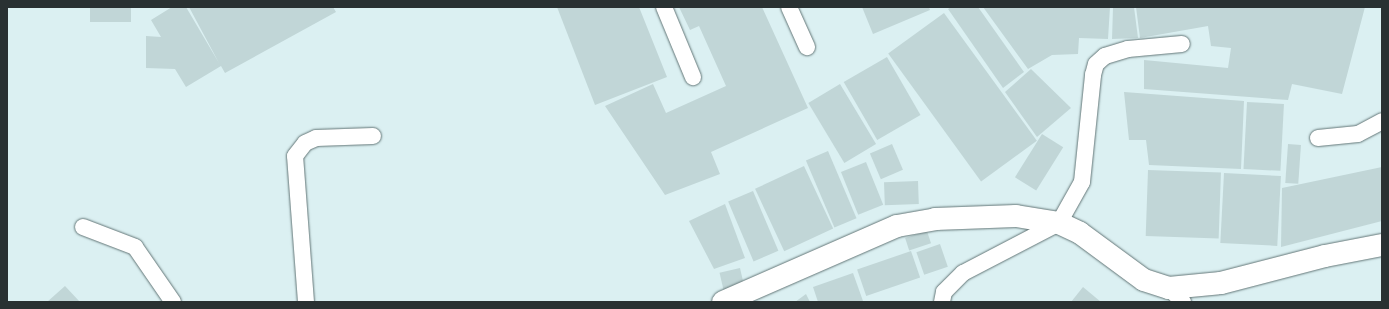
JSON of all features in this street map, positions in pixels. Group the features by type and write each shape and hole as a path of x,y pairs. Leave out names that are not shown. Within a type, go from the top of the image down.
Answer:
{"street":[{"path":"723,302 897,226 935,219 977,215 1016,216 1059,223 1080,233 1144,280 1176,295 1325,256 1382,245"}],"lane":[{"path":"664,7 693,78"},
{"path":"789,7 807,47"},
{"path":"942,302 944,292 963,273 1059,223 1082,182 1093,76 1096,64 1105,56 1128,49 1182,44"},
{"path":"1318,138 1358,134 1382,121"},
{"path":"306,302 295,156 305,143 316,138 373,136"},
{"path":"83,227 135,247 173,302"}],"building":[{"path":"90,7 131,7 131,22 90,22"},
{"path":"172,7 186,7 219,63 189,7 333,7 336,12 225,73 221,66 186,87 175,69 146,68 146,36 161,37 151,20"},
{"path":"557,7 639,7 667,77 595,105"},
{"path":"679,7 762,7 808,108 711,152 720,174 665,195 605,106 653,84 666,113 726,86 699,26 690,30"},
{"path":"862,7 929,7 930,10 873,34"},
{"path":"951,7 978,7 1024,72 1003,88 948,9"},
{"path":"983,7 1110,7 1108,39 1079,38 1078,54 1052,55 1028,69"},
{"path":"1113,7 1134,7 1138,38 1112,39"},
{"path":"1136,7 1365,7 1342,94 1292,84 1288,100 1144,89 1144,60 1228,68 1231,48 1211,46 1208,26 1140,38"},
{"path":"944,13 1037,141 981,181 888,54"},
{"path":"887,57 920,115 877,140 844,82"},
{"path":"1031,69 1071,108 1037,137 1005,92"},
{"path":"840,84 876,144 844,163 808,103"},
{"path":"1124,92 1244,101 1241,169 1149,165 1146,140 1129,140"},
{"path":"1247,102 1284,104 1280,171 1243,169"},
{"path":"1042,134 1063,147 1036,190 1015,177"},
{"path":"892,144 903,170 881,179 870,153"},
{"path":"1288,144 1301,145 1298,184 1285,183"},
{"path":"828,151 857,218 834,228 806,160"},
{"path":"866,162 883,205 858,215 841,172"},
{"path":"804,166 833,229 784,251 755,189"},
{"path":"1382,167 1382,221 1281,247 1282,188"},
{"path":"1148,170 1221,173 1219,239 1146,236"},
{"path":"1224,173 1281,176 1277,246 1220,243"},
{"path":"918,181 919,204 885,205 884,182"},
{"path":"753,191 778,251 754,261 728,202"},
{"path":"725,204 745,258 714,269 689,221"},
{"path":"927,231 931,243 909,250 905,238"},
{"path":"940,244 948,267 924,275 916,252"},
{"path":"911,251 920,277 866,296 857,270"},
{"path":"740,268 744,286 724,290 720,273"},
{"path":"853,273 863,301 818,302 813,287"},
{"path":"65,286 80,302 47,302"},
{"path":"1083,287 1101,302 1071,302"},
{"path":"806,294 810,302 795,302"}]}
